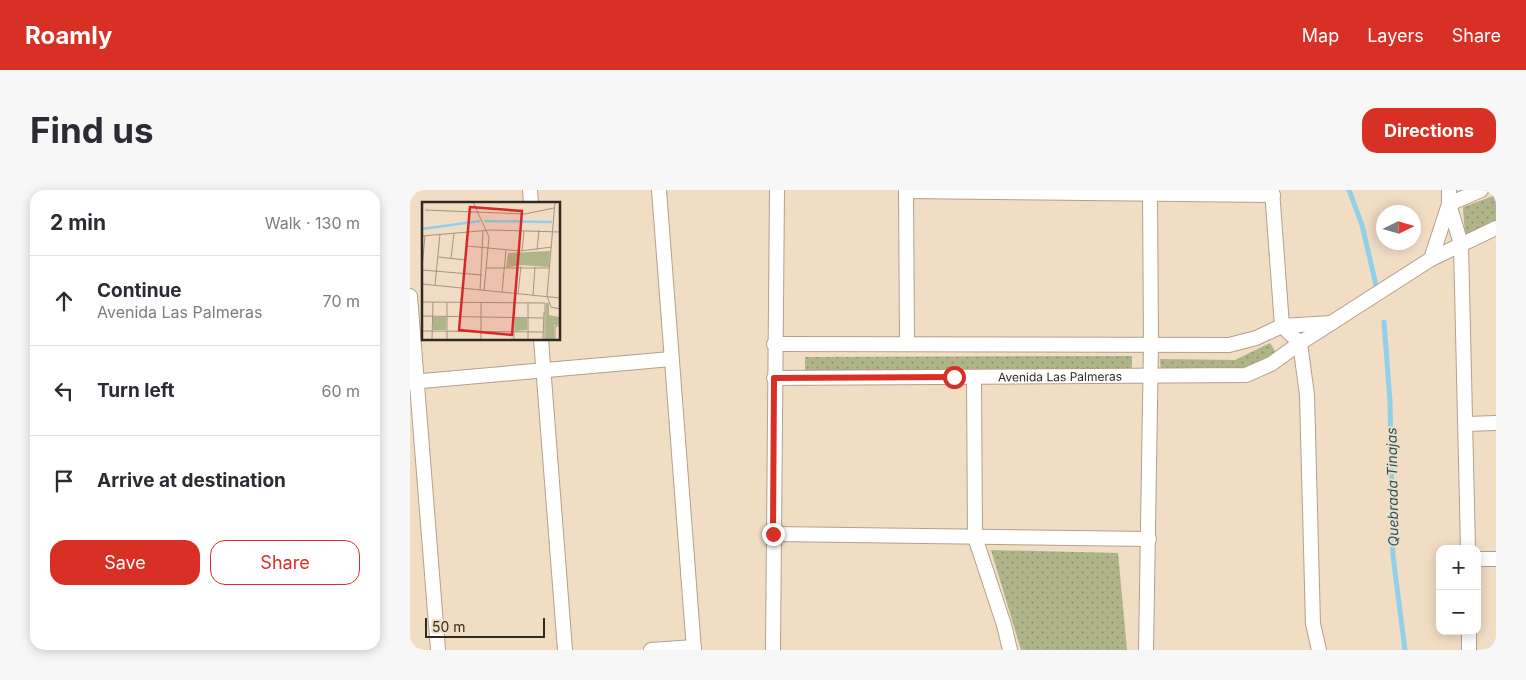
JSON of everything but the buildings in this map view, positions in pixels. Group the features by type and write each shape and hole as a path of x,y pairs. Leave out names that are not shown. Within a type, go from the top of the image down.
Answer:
{"street":[{"path":"651,650 694,648 659,190"},
{"path":"773,650 774,344 777,190"},
{"path":"1449,190 1449,204 1461,244 1468,545"},
{"path":"1431,259 1449,204 1481,190"},
{"path":"907,344 906,191 1030,191 1150,194 1273,192 1282,326 1300,343 1307,395 1313,624 1318,650"},
{"path":"1146,650 1151,344 1150,194"},
{"name":"Avenida Las Palmeras","path":"774,378 1246,375 1271,364 1300,343 1431,259 1496,228"},
{"path":"410,296 413,382 438,650"},
{"name":"Avenida Las Palmeras","path":"774,344 1229,345 1256,338 1282,326 1331,323"},
{"path":"541,340 565,650"},
{"path":"413,382 671,358"},
{"path":"974,377 975,536 1004,625 1010,650"},
{"path":"1466,424 1496,423"},
{"path":"773,534 1149,539"},
{"path":"1481,559 1496,559"},
{"path":"1469,635 1469,650"}],"green space":[{"path":"1496,195 1496,223 1465,235 1463,207"},
{"path":"1270,343 1278,356 1244,371 1161,373 1160,359 1235,360"},
{"path":"1132,356 1132,374 805,375 805,357"},
{"path":"991,550 1118,553 1127,650 1021,650"}],"waterway":[{"name":"Quebrada Tinajas","path":"1349,190 1362,225 1376,285"},
{"name":"Quebrada Tinajas","path":"1384,322 1390,401 1393,556 1405,650"}],"route":[{"path":"773,534 774,378 954,377"}]}
